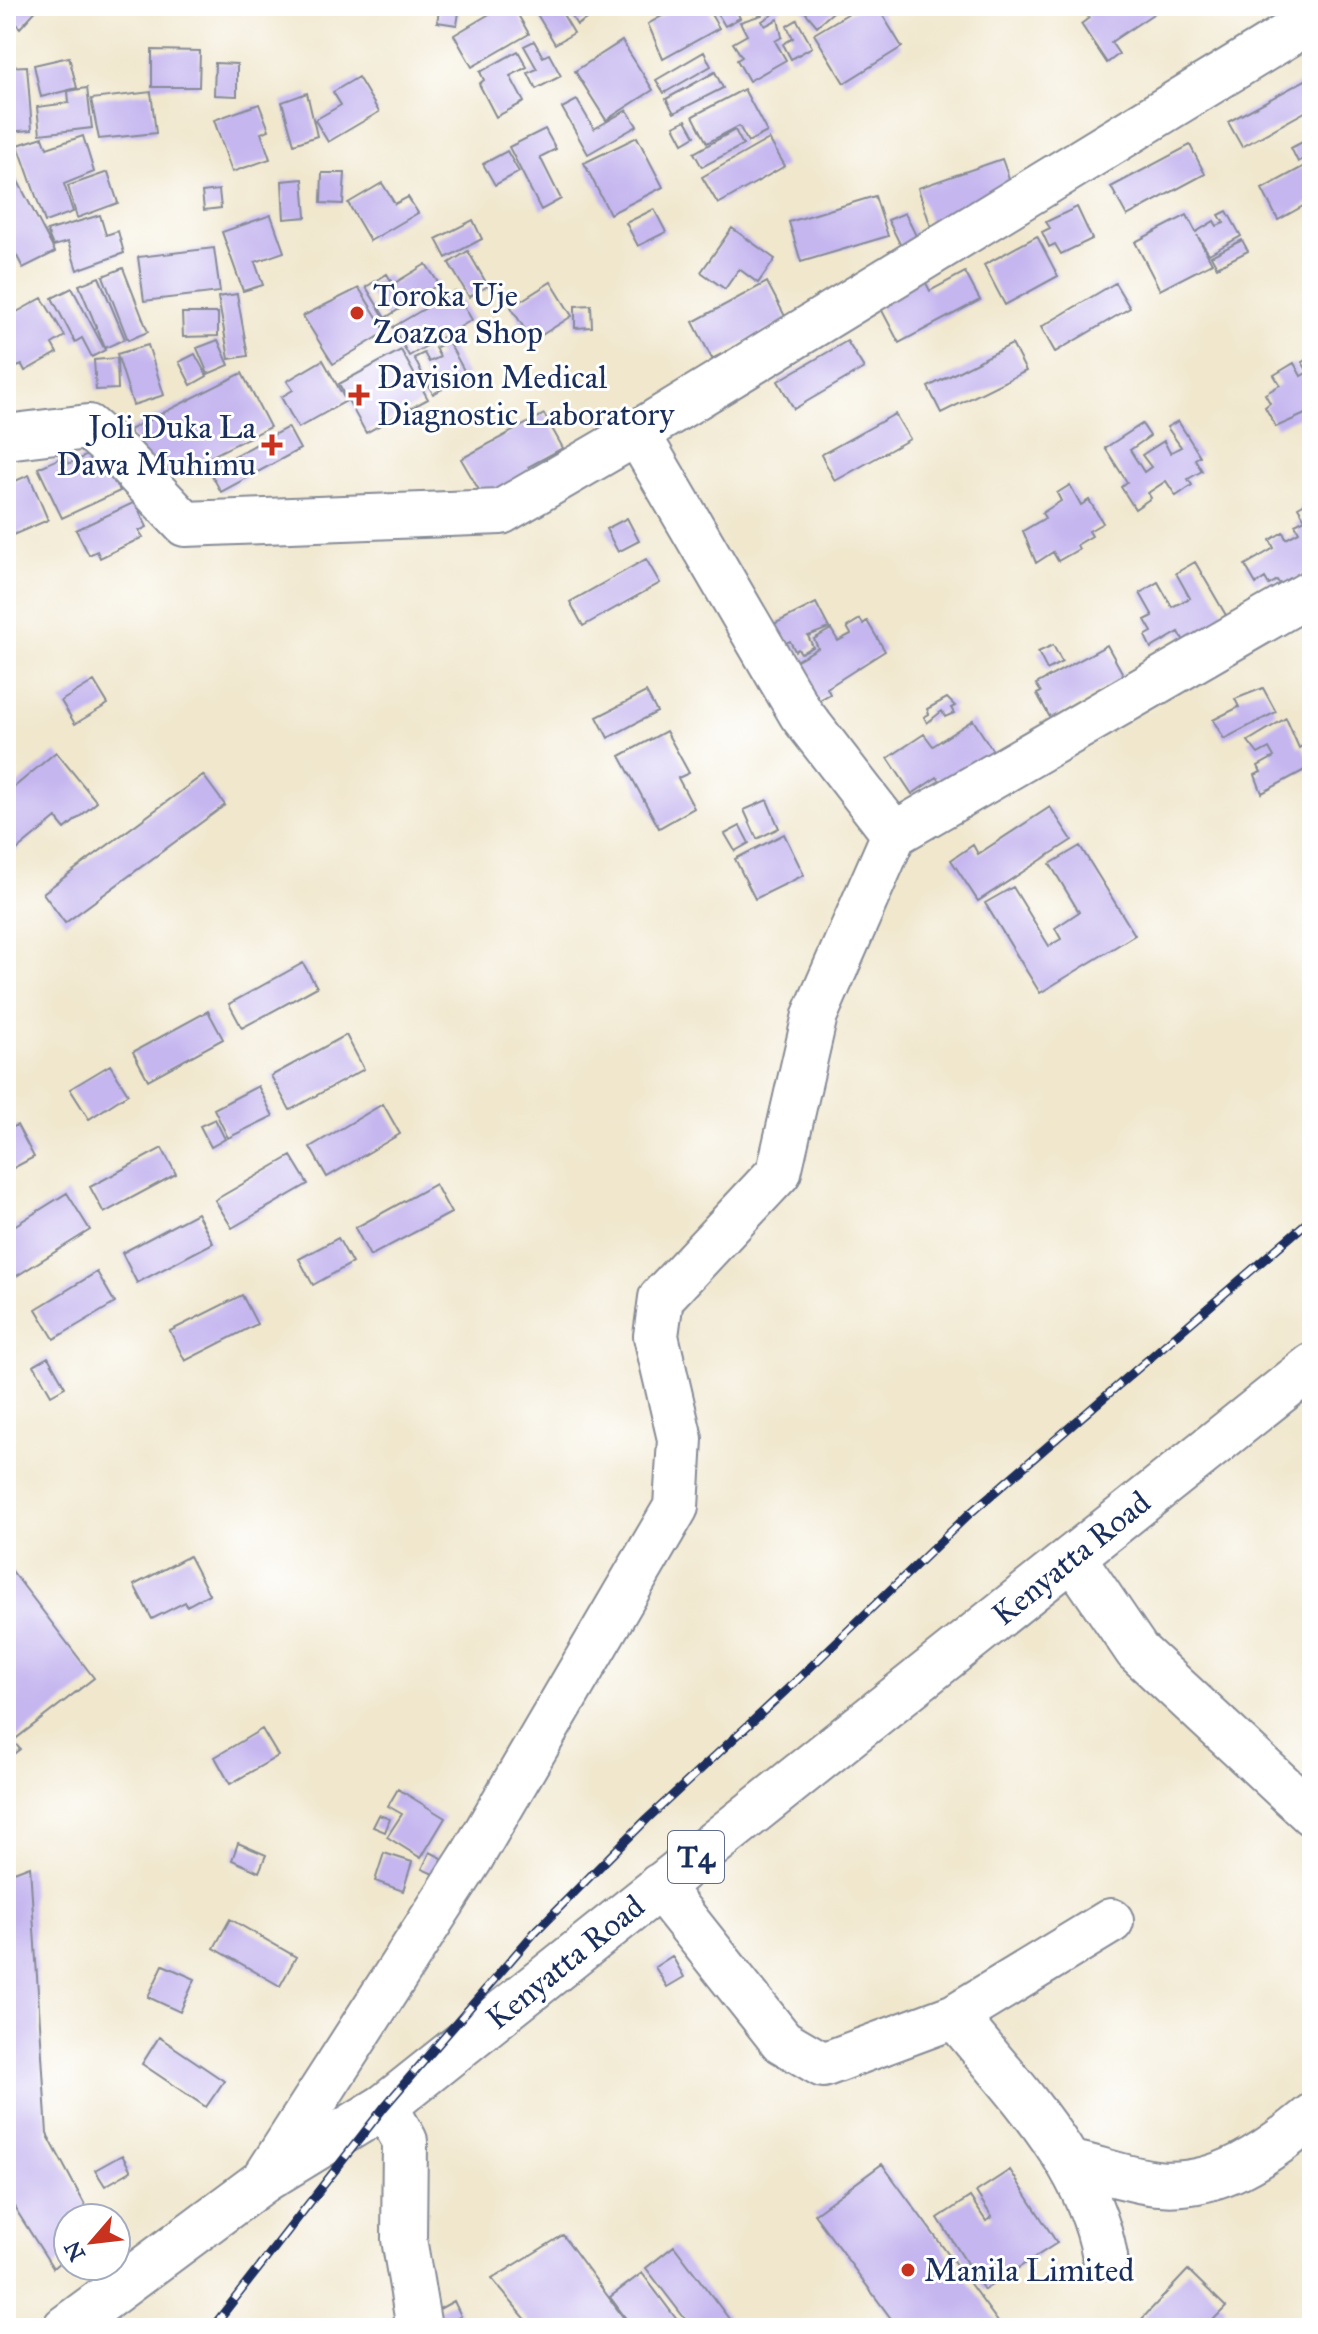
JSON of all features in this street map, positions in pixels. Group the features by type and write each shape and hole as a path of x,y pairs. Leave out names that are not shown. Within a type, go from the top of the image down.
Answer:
{"main road":[{"path":"6,437 88,427 120,455 185,524 501,512 637,433 1312,20"},
{"path":"637,433 801,714 894,834"},
{"path":"264,2180 471,1858 676,1507 680,1439 656,1336 661,1298 779,1172 815,1015 894,834 1312,592"},
{"name":"Kenyatta Road","path":"65,2328 264,2180 385,2106 1312,1366"},
{"path":"1073,1557 1137,1651 1312,1814"},
{"path":"659,1886 782,2041 823,2065 955,2016 1111,1921"},
{"path":"955,2016 1072,2163 1098,2222 1105,2257"},
{"path":"385,2106 405,2141 404,2239 419,2328"},
{"path":"1072,2163 1158,2183 1203,2179 1267,2155 1312,2116"}],"building":[{"path":"6,6 40,6 20,28 6,14"},
{"path":"440,6 460,6 457,25 437,22"},
{"path":"503,6 513,6 529,34 472,67 454,35"},
{"path":"532,6 558,6 574,33 555,44"},
{"path":"565,6 606,6 577,25"},
{"path":"680,6 706,6 719,28 663,59 648,24"},
{"path":"713,6 734,6 740,18 725,26"},
{"path":"769,6 778,6 780,10 762,21 765,26 778,19 782,37 775,41 786,60 749,81 737,60 742,57 733,43 747,35 740,22 762,15 760,11"},
{"path":"800,6 840,6 817,26"},
{"path":"861,6 877,6 902,47 844,83 814,34"},
{"path":"1094,6 1165,6 1111,42 1119,54 1107,63 1081,24 1089,18 1085,12"},
{"path":"797,20 812,47 791,59 783,44 793,38 787,26"},
{"path":"534,41 543,57 549,54 561,76 536,89 528,73 537,69 524,46"},
{"path":"622,41 653,90 606,120 575,71"},
{"path":"152,50 200,51 199,87 152,87"},
{"path":"518,51 527,67 510,76 524,102 496,117 479,84 484,80 480,72"},
{"path":"704,52 711,66 664,93 656,80"},
{"path":"69,57 77,88 41,97 34,65"},
{"path":"215,63 237,64 237,96 214,95"},
{"path":"27,66 32,130 6,132 6,67"},
{"path":"715,72 723,88 674,113 666,99"},
{"path":"358,77 379,112 328,142 315,120 341,105 333,92"},
{"path":"1307,79 1312,88 1312,108 1242,147 1228,122"},
{"path":"87,88 92,128 40,134 37,107 69,103 68,91"},
{"path":"744,89 767,132 748,142 739,126 707,143 693,116"},
{"path":"151,92 156,133 99,139 91,99"},
{"path":"307,93 317,136 294,144 282,102"},
{"path":"577,100 594,129 627,110 637,126 588,154 562,108"},
{"path":"259,104 269,130 261,133 270,159 232,172 214,120"},
{"path":"686,120 695,136 683,143 674,126"},
{"path":"545,129 556,149 540,157 561,199 541,210 509,147"},
{"path":"735,130 743,145 702,167 694,153"},
{"path":"83,136 94,172 64,184 73,212 45,222 18,145 43,137 47,148"},
{"path":"637,137 663,187 610,214 584,163"},
{"path":"1312,137 1312,154 1298,162 1291,148"},
{"path":"769,139 785,166 718,204 702,177"},
{"path":"1190,145 1205,174 1127,216 1111,187"},
{"path":"507,151 519,172 495,185 483,164"},
{"path":"1002,159 1016,198 931,227 918,188"},
{"path":"1312,162 1312,201 1278,220 1262,189"},
{"path":"11,168 55,252 23,268 6,235 6,170"},
{"path":"108,172 118,203 77,218 68,186"},
{"path":"322,173 345,173 343,204 321,203"},
{"path":"303,179 306,217 284,219 282,181"},
{"path":"382,183 395,204 408,197 418,213 370,241 348,203"},
{"path":"219,190 221,208 204,210 202,192"},
{"path":"875,196 888,236 801,262 789,222"},
{"path":"1077,207 1092,239 1061,254 1055,244 1049,247 1042,232 1050,228 1046,222"},
{"path":"654,209 666,232 638,246 626,223"},
{"path":"1227,211 1241,236 1209,254 1197,235 1212,263 1160,290 1135,242 1187,215 1196,232 1214,221 1217,226 1224,223 1219,215"},
{"path":"905,213 918,240 902,248 888,220"},
{"path":"100,215 106,235 118,231 124,253 77,270 68,242 53,246 47,231"},
{"path":"271,215 284,252 255,262 263,285 243,291 222,232"},
{"path":"473,220 482,239 446,258 436,239"},
{"path":"732,228 775,259 758,283 739,269 725,289 701,272"},
{"path":"1037,236 1058,276 1005,305 984,265"},
{"path":"1242,240 1248,251 1217,267 1211,256"},
{"path":"214,248 220,292 144,301 138,257"},
{"path":"468,251 488,286 469,297 449,263"},
{"path":"426,264 439,284 385,318 366,287 387,274 393,284"},
{"path":"123,268 148,332 128,340 103,276"},
{"path":"965,272 980,300 899,343 877,301 923,277 930,291"},
{"path":"99,277 125,339 105,348 79,285"},
{"path":"551,282 572,316 532,341 511,307"},
{"path":"767,282 787,320 712,359 693,322"},
{"path":"1115,283 1130,308 1055,352 1041,327"},
{"path":"72,288 105,350 92,357 82,338 75,342 52,298"},
{"path":"359,288 386,332 333,364 303,316"},
{"path":"455,291 472,320 409,356 393,327"},
{"path":"237,294 248,356 229,359 218,297"},
{"path":"42,298 65,336 52,344 57,353 25,371 22,365 17,367 6,348 6,318"},
{"path":"591,305 592,327 575,328 575,306"},
{"path":"182,313 218,313 218,336 183,337"},
{"path":"218,340 229,365 208,374 197,348"},
{"path":"448,341 467,376 433,394 414,358 424,353 429,362 440,357 435,348"},
{"path":"847,341 864,368 794,409 778,381"},
{"path":"1012,344 1026,371 941,413 928,387"},
{"path":"148,345 164,395 133,405 117,354"},
{"path":"401,350 428,399 366,433 339,384"},
{"path":"195,354 207,376 191,385 179,362"},
{"path":"1312,356 1312,411 1276,427 1265,407 1270,403 1265,394 1280,385 1274,375 1294,363 1301,376 1308,372 1302,362"},
{"path":"117,358 118,389 96,390 94,360"},
{"path":"323,360 346,401 298,428 281,397 293,390 287,381"},
{"path":"242,373 270,427 156,484 129,430"},
{"path":"544,414 563,448 528,467 534,478 487,504 461,459"},
{"path":"895,414 910,439 835,481 821,455"},
{"path":"1178,421 1200,456 1195,459 1202,471 1188,479 1192,485 1176,496 1166,481 1148,493 1151,498 1135,509 1121,487 1127,482 1105,448 1142,424 1150,436 1130,450 1144,472 1151,467 1142,455 1164,441 1170,453 1181,447 1167,427"},
{"path":"288,427 300,449 221,492 209,470"},
{"path":"101,449 120,491 62,518 38,468 65,456 68,464"},
{"path":"29,475 48,520 6,538 6,485"},
{"path":"1070,485 1081,505 1089,500 1103,523 1089,531 1092,536 1077,545 1079,549 1058,561 1053,552 1036,563 1023,531 1045,518 1042,513 1061,501 1057,493"},
{"path":"1312,499 1312,569 1282,587 1277,580 1269,585 1265,578 1256,584 1245,565 1274,548 1270,540 1283,532 1286,539 1299,532 1295,524 1305,519 1298,507"},
{"path":"135,502 147,527 139,531 143,537 100,558 97,551 89,555 76,530"},
{"path":"627,518 639,541 618,552 606,529"},
{"path":"646,559 660,583 583,626 570,602"},
{"path":"1195,562 1227,617 1186,645 1179,632 1151,648 1145,636 1152,632 1145,620 1153,616 1140,593 1158,582 1172,607 1190,598 1176,573"},
{"path":"816,603 829,628 808,636 813,647 801,653 798,649 795,651 790,641 784,644 774,624"},
{"path":"860,619 863,624 867,621 885,651 827,688 830,694 814,703 790,664 818,648 814,639 831,629 838,641 851,634 847,627"},
{"path":"1053,645 1062,662 1047,670 1038,652"},
{"path":"1107,645 1124,676 1051,719 1037,694 1041,692 1036,684"},
{"path":"94,681 108,704 75,724 61,701"},
{"path":"1263,688 1276,712 1224,739 1213,720 1239,707 1235,699"},
{"path":"646,692 657,712 608,738 597,717"},
{"path":"947,698 955,706 951,708 954,713 945,717 942,711 927,723 924,717 929,714 927,709"},
{"path":"1286,718 1299,748 1302,746 1312,766 1262,793 1255,775 1261,772 1258,766 1274,757 1269,748 1258,754 1248,741"},
{"path":"973,720 995,754 945,788 937,777 912,794 888,758 924,734 933,746"},
{"path":"666,731 689,773 678,778 694,808 659,828 620,756"},
{"path":"56,752 97,802 65,829 56,818 6,859 6,794"},
{"path":"203,775 225,805 65,923 43,893"},
{"path":"767,800 779,828 757,839 744,810"},
{"path":"1050,807 1072,840 978,901 951,860 973,845 978,854"},
{"path":"740,826 749,843 735,851 725,834"},
{"path":"784,834 804,875 755,899 735,859"},
{"path":"1080,846 1135,935 1040,993 985,903 1013,887 1049,946 1061,939 1055,928 1079,912 1050,864"},
{"path":"303,963 317,987 242,1028 229,1004"},
{"path":"208,1011 223,1039 148,1080 133,1052"},
{"path":"346,1035 364,1069 290,1110 271,1076"},
{"path":"110,1065 128,1094 89,1119 70,1089"},
{"path":"258,1086 273,1116 228,1138 214,1109"},
{"path":"383,1104 400,1134 327,1177 310,1147"},
{"path":"215,1119 225,1139 211,1147 200,1126"},
{"path":"17,1125 34,1157 6,1172 6,1131"},
{"path":"162,1148 176,1174 104,1213 90,1187"},
{"path":"291,1156 308,1184 232,1228 215,1200"},
{"path":"435,1184 451,1213 370,1256 355,1228"},
{"path":"67,1193 90,1230 7,1282 6,1231"},
{"path":"197,1213 213,1243 137,1283 122,1253"},
{"path":"338,1238 352,1263 313,1285 299,1259"},
{"path":"97,1272 115,1303 54,1339 36,1309"},
{"path":"242,1295 257,1324 185,1361 170,1331"},
{"path":"48,1357 65,1387 51,1395 34,1365"},
{"path":"189,1556 209,1594 152,1619 134,1585"},
{"path":"6,1563 94,1678 13,1741 20,1749 6,1760"},
{"path":"262,1729 278,1756 230,1784 215,1757"},
{"path":"398,1789 445,1818 421,1858 387,1837 402,1814 388,1806"},
{"path":"379,1815 390,1819 385,1832 373,1827"},
{"path":"238,1843 266,1855 259,1872 232,1860"},
{"path":"430,1852 448,1861 440,1877 422,1869"},
{"path":"384,1853 412,1862 403,1891 375,1881"},
{"path":"30,1866 47,2134 83,2202 52,2202 52,2266 6,2194 6,1875"},
{"path":"230,1919 296,1957 280,1986 214,1948"},
{"path":"672,1956 684,1977 667,1987 655,1967"},
{"path":"163,1965 195,1979 180,2012 148,1997"},
{"path":"159,2037 224,2081 206,2107 142,2064"},
{"path":"122,2155 131,2171 105,2186 95,2170"},
{"name":"Manila Limited","path":"882,2164 1001,2326 898,2328 814,2214"},
{"path":"1010,2170 1057,2243 984,2290 938,2218 970,2197 986,2221 992,2217 976,2192"},
{"path":"563,2235 631,2328 533,2328 492,2279"},
{"path":"674,2246 736,2328 692,2328 646,2268"},
{"path":"1188,2270 1226,2307 1205,2328 1145,2328 1139,2322"},
{"path":"642,2273 683,2328 633,2328 610,2297"},
{"path":"454,2301 461,2316 454,2320 459,2328 429,2328 423,2318"}],"railway":[{"path":"212,2328 385,2106 535,1932 647,1819 968,1515 1312,1218"}],"place":[{"name":"Toroka Uje Zoazoa Shop","path":"357,313"},
{"name":"Davision Medical Diagnostic Laboratory","path":"359,395"},
{"name":"Joli Duka La Dawa Muhimu","path":"272,445"},
{"name":"Manila Limited","path":"908,2270"}]}
